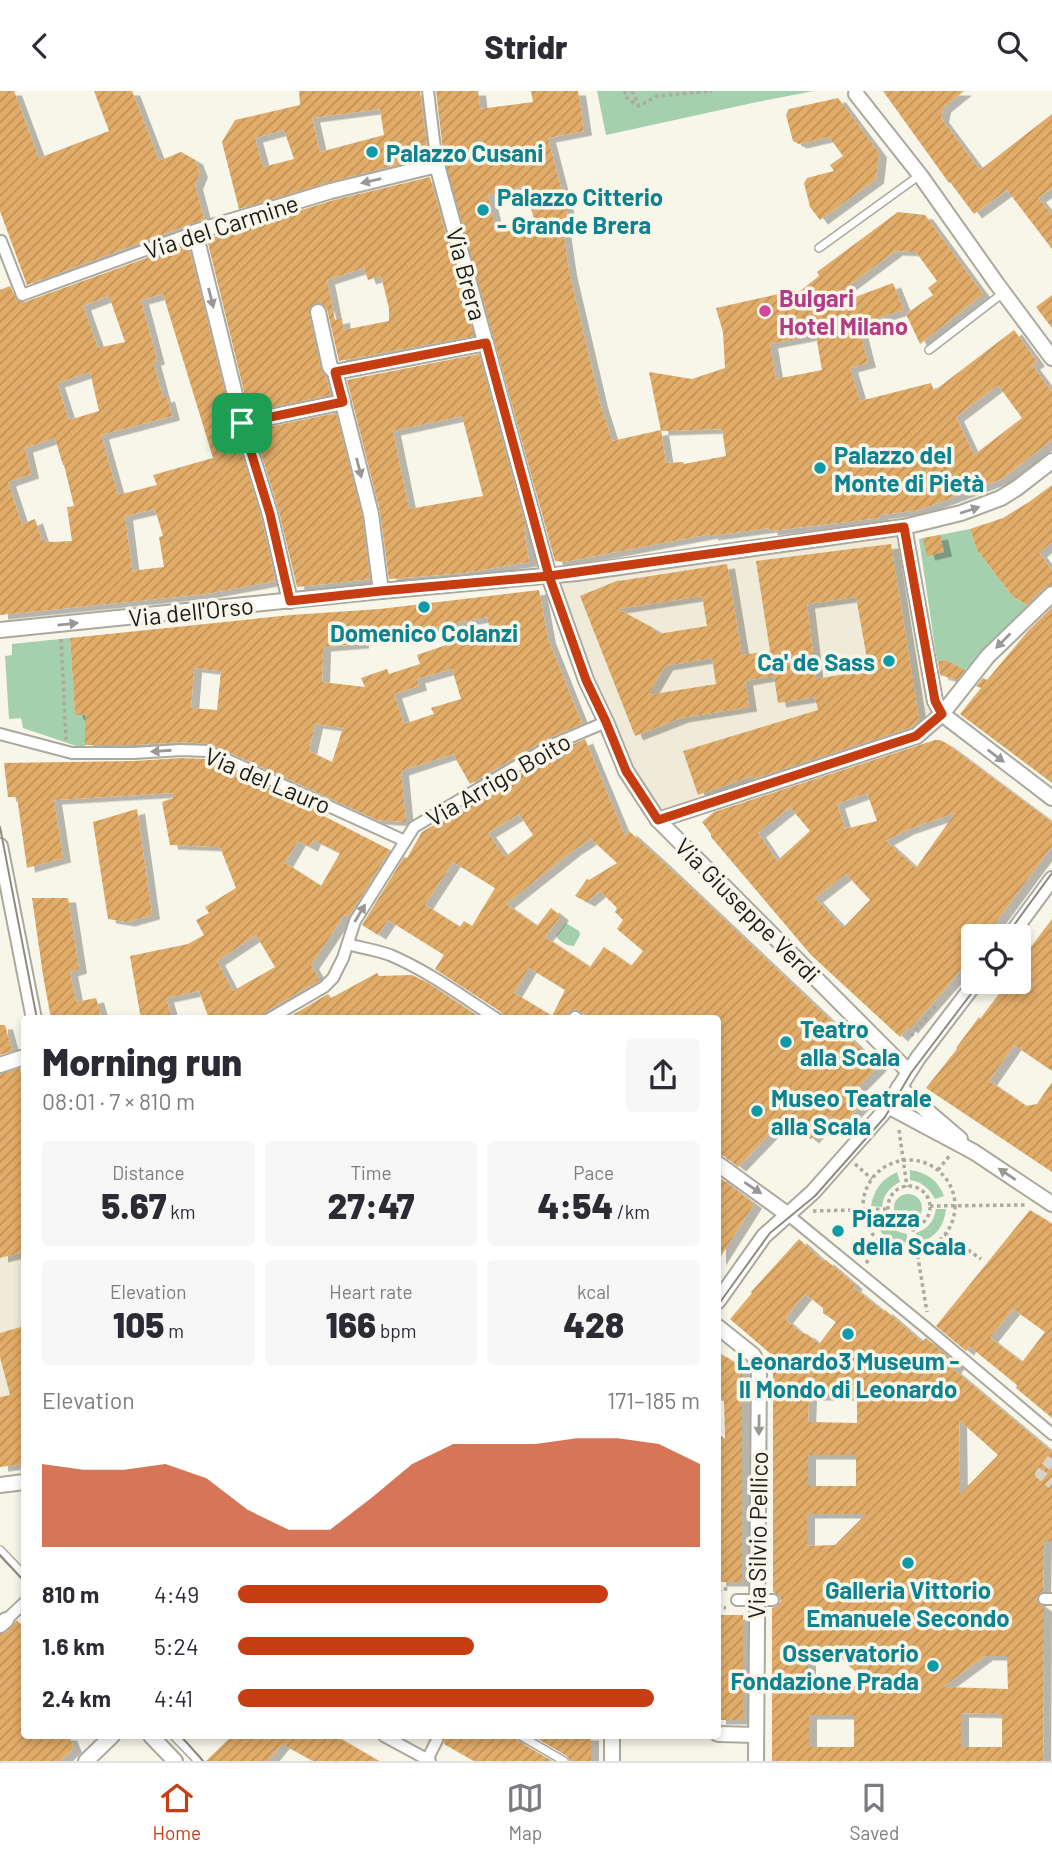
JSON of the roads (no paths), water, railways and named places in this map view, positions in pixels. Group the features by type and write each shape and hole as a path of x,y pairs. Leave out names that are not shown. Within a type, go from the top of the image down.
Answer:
{"street":[{"name":"Via Brera","path":"428,91 438,165 549,576"},
{"path":"856,94 920,175 1052,358"},
{"name":"Via del Carmine","path":"0,241 22,295 195,232 331,191 438,165"},
{"path":"195,232 242,423 270,514 290,601"},
{"path":"318,312 330,367 335,372 371,515 381,591"},
{"path":"335,372 486,343"},
{"path":"242,423 343,402"},
{"name":"Via dell'Orso","path":"0,630 549,576 904,527 961,513 1001,498 1052,461"},
{"path":"904,527 935,701 942,714 1052,799"},
{"name":"Via Giuseppe Verdi","path":"549,576 586,680 626,771 658,820 908,1072"},
{"path":"658,820 916,736 942,714 988,656 1052,594"},
{"name":"Via Arrigo Boito","path":"276,1015 324,987 339,969 355,921 414,827 552,745 606,722"},
{"name":"Via del Lauro","path":"0,734 72,753 208,751 405,841"},
{"path":"0,846 33,1015"},
{"path":"1019,924 1052,879"},
{"path":"348,944 391,956 428,975 491,1015"},
{"path":"721,1297 764,1237 828,1176 875,1123 908,1072 967,994"},
{"path":"0,1065 21,1058"},
{"path":"899,1087 974,1152"},
{"path":"888,1106 974,1152 1046,1200"},
{"path":"721,1166 787,1214 926,1325 1052,1434"},
{"path":"911,1332 926,1325"},
{"name":"Via Silvio Pellico","path":"721,1329 753,1355 759,1367 756,1761"},
{"path":"0,1485 21,1482"},
{"path":"3,1623 21,1606"},
{"path":"721,1734 756,1734"},
{"path":"86,1761 109,1739"},
{"path":"154,1739 175,1761"},
{"path":"388,1739 412,1757 429,1760 437,1740"},
{"path":"612,1739 612,1761"}],"lane":[{"path":"819,248 920,175"},
{"path":"929,350 1003,293"},
{"path":"0,1550 21,1571"},
{"path":"177,1739 198,1761"},
{"path":"526,1739 564,1761"}],"tunnel":[{"path":"1052,1459 1040,1474 1052,1484"}],"tram line":[{"path":"0,827 36,1015"},
{"path":"1015,924 1052,873"},
{"path":"721,1301 770,1233 815,1196 885,1117 911,1073 971,994"},
{"path":"0,1555 21,1578"},
{"path":"184,1739 203,1761"}],"place":[{"name":"Palazzo Cusani","path":"372,152"},
{"name":"Palazzo Citterio - Grande Brera","path":"483,210"},
{"name":"Bulgari Hotel Milano","path":"765,311"},
{"name":"Palazzo del Monte di Pietà","path":"820,468"},
{"name":"Domenico Colanzi","path":"424,607"},
{"name":"Ca' de Sass","path":"889,661"},
{"name":"Teatro alla Scala","path":"786,1042"},
{"name":"Museo Teatrale alla Scala","path":"757,1111"},
{"name":"Piazza della Scala","path":"838,1231"},
{"name":"Leonardo3 Museum - Il Mondo di Leonardo","path":"848,1334"},
{"name":"Galleria Vittorio Emanuele Secondo","path":"908,1563"},
{"name":"Osservatorio Fondazione Prada","path":"933,1666"}]}
